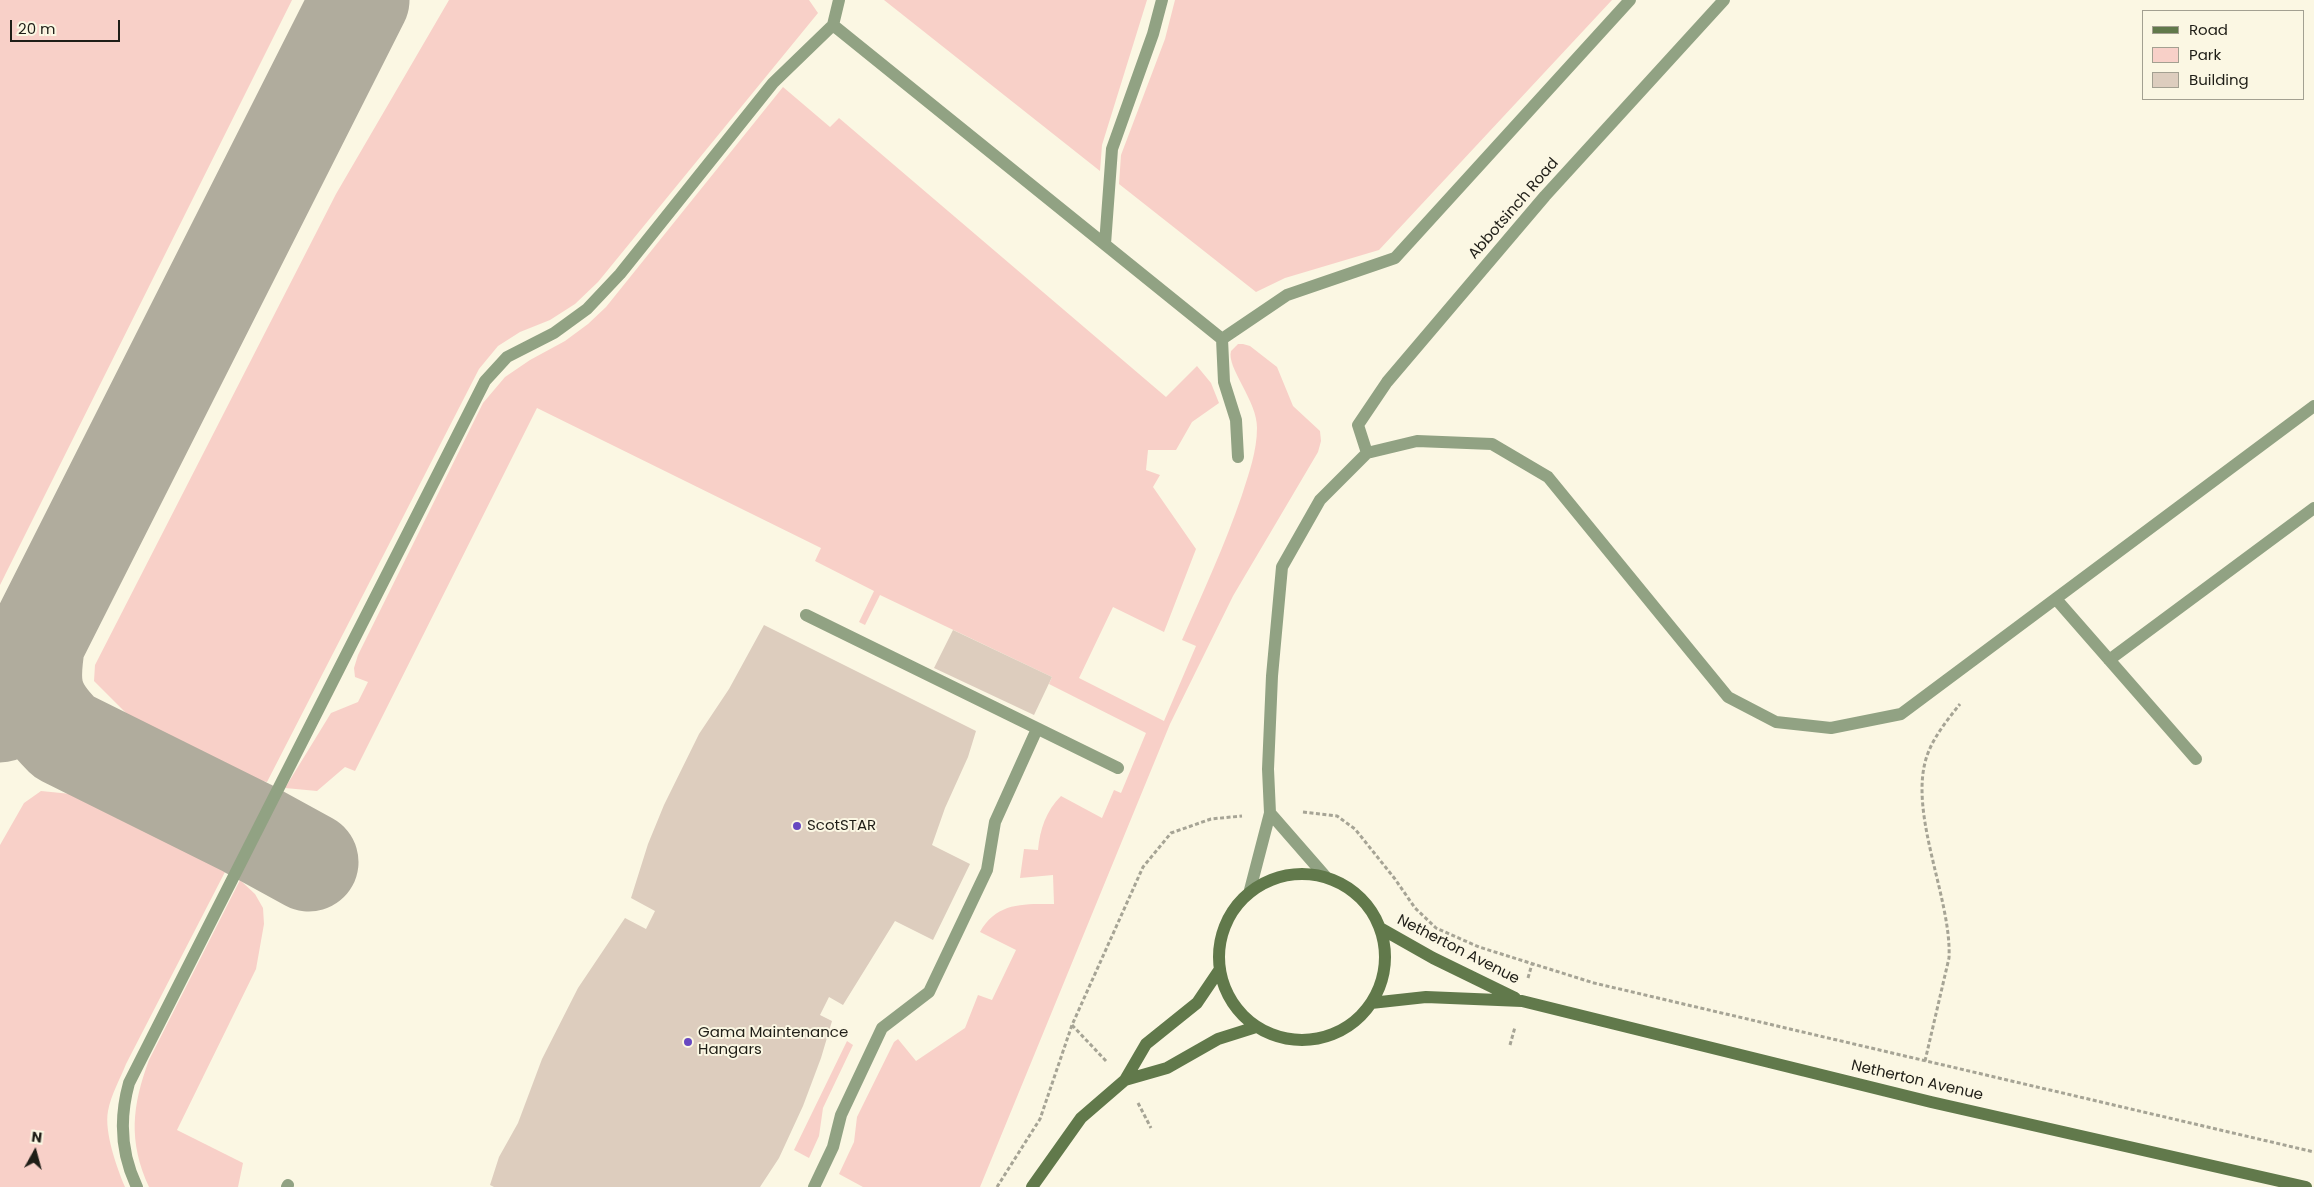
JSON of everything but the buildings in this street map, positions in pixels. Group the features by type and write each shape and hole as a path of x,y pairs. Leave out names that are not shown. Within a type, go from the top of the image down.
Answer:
{"street":[{"path":"1299,873 1325,876 1348,888 1368,905 1380,928 1385,954 1382,979 1371,1003 1353,1023 1330,1035 1305,1040 1279,1037 1256,1027 1236,1008 1227,995 1220,969 1221,934 1232,910 1250,890 1273,878 1299,873"},
{"name":"Netherton Avenue","path":"1380,928 1432,958 1522,1002"},
{"path":"1034,1183 1081,1118 1125,1080 1146,1044 1197,1003 1220,969"},
{"name":"Netherton Avenue","path":"1371,1003 1426,997 1522,1002 1931,1102 2306,1187"},
{"path":"1125,1080 1167,1068 1218,1040 1256,1027"}],"lane":[{"path":"137,1187 126,1156 121,1128 123,1104 129,1083 485,381 508,357 554,333 587,309 620,274 773,83 833,26 839,0"},
{"path":"1105,244 1112,149 1153,34 1162,0"},
{"path":"1222,339 1287,295 1395,258 1630,0"},
{"name":"Abbotsinch Road","path":"1367,453 1358,425 1387,382 1545,196 1724,0"},
{"path":"833,26 1222,339 1224,382 1236,420 1238,457"},
{"path":"1250,890 1270,813 1268,769 1272,676 1282,567 1320,500 1367,453 1417,441 1492,444 1548,477 1728,697 1776,722 1831,728 1901,714 2314,406"},
{"path":"2109,660 2314,508"},
{"path":"2056,599 2196,758"},
{"path":"806,615 1118,768"},
{"path":"814,1187 833,1147 841,1115 882,1028 929,992 987,870 995,822 1037,729"},
{"path":"1270,813 1325,876"}],"path":[{"path":"1925,1061 1950,958 1950,942 1930,850 1924,810 1923,782 1928,753 1946,720 1964,699"},
{"path":"997,1187 1040,1119 1072,1025 1143,867 1171,832 1211,819 1270,813 1312,812 1337,816 1355,829 1371,847 1415,908 1436,928 1479,948 1594,983 2314,1152"}],"green space":[{"path":"0,0 292,0 0,585"},
{"path":"449,0 809,0 818,13 598,282 575,304 550,320 520,332 498,346 479,369 267,782 251,779 151,730 127,714 94,681 95,665 336,194"},
{"path":"884,0 1147,0 1102,145 1100,171"},
{"path":"1175,0 1612,0 1379,250 1285,278 1256,292 1119,184 1121,155 1165,39"},
{"path":"783,87 830,127 839,118 1166,397 1197,366 1211,383 1219,403 1192,422 1176,450 1148,450 1146,470 1160,475 1153,487 1196,549 1164,632 1113,607 1079,678 1164,721 1196,646 1182,640 1214,568 1235,514 1250,470 1256,445 1256,418 1253,407 1233,366 1231,351 1238,344 1250,346 1277,367 1293,406 1320,431 1321,441 1318,452 1233,596 1170,724 980,1187 863,1187 839,1174 854,1142 857,1117 894,1042 898,1039 916,1061 965,1028 978,995 992,1000 1016,950 980,932 987,922 994,915 1012,907 1032,904 1054,904 1053,875 1020,878 1024,849 1038,850 1040,835 1051,808 1061,796 1102,818 1114,790 1121,793 1146,733 1049,684 1052,677 880,595 865,625 859,622 874,591 815,561 821,548 537,408 355,771 345,767 317,791 285,788 331,713 358,702 368,682 355,677 354,668 358,655 483,403 505,377 530,360 565,341 588,324 606,307"},
{"path":"41,791 71,794 202,854 226,870 126,1064 111,1099 107,1120 108,1129 115,1160 125,1187 0,1187 0,845 24,803"},
{"path":"240,880 255,894 263,908 264,924 256,969 177,1130 243,1163 238,1187 149,1187 142,1170 135,1139 136,1108 143,1077 149,1060"},
{"path":"847,1041 853,1045 823,1108 819,1136 809,1158 794,1150"}],"taxiway":[{"path":"0,713 360,0"},
{"path":"36,640 33,670 35,693 44,714 64,737 247,828 309,862"}],"place":[{"name":"ScotSTAR","path":"797,826"},
{"name":"Gama Maintenance Hangars","path":"688,1042"}]}
